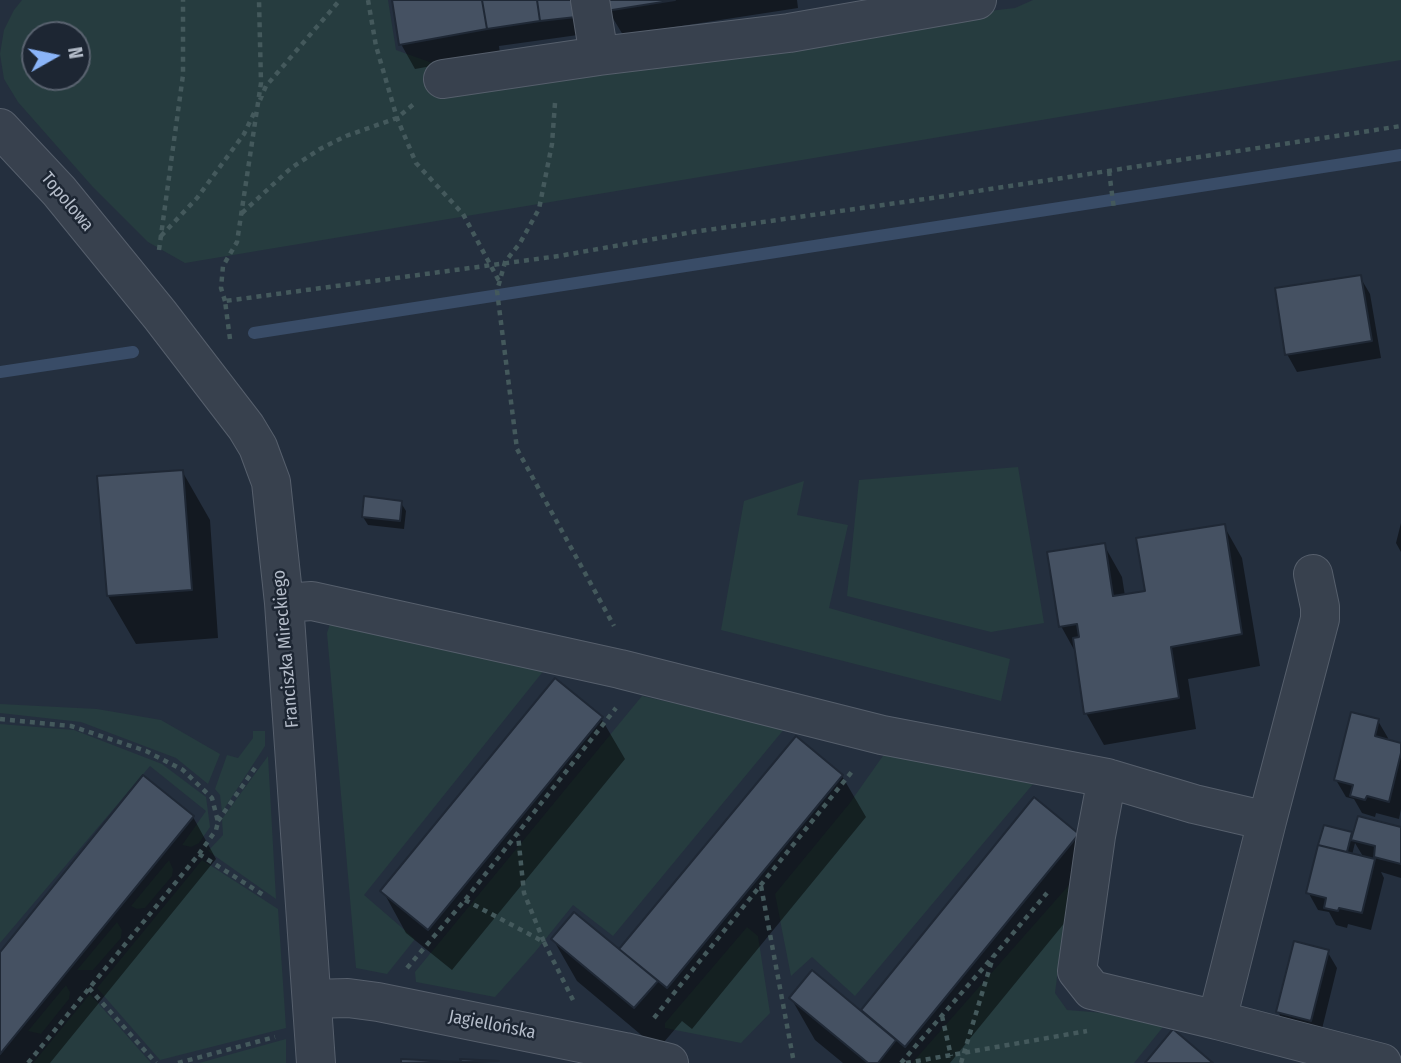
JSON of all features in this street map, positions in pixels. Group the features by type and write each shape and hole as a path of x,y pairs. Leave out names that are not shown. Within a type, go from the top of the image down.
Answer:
{"street":[{"path":"590,0 599,56"},
{"path":"443,79 599,56 789,33 977,0"},
{"name":"Topolowa","path":"0,128 59,191 145,268"},
{"name":"Franciszka Mireckiego","path":"145,268 258,447 271,482 284,603 316,1063"},
{"path":"1217,1020 1320,619 1313,574"},
{"path":"284,603 312,601 631,671 881,735 1107,778 1194,804 1267,821"},
{"path":"1107,778 1077,971 1092,990 1382,1063"},
{"name":"Jagiellońska","path":"312,999 348,998 378,1002 669,1063"}],"path":[{"path":"145,268 160,236 183,75 183,0"},
{"path":"230,340 221,289 223,266 237,242 261,83 259,0"},
{"path":"160,236 197,198 244,134 266,86 340,0"},
{"path":"368,0 376,46 397,118 416,163 463,214 499,281"},
{"path":"402,974 518,834 631,671 614,626 517,449 497,291 505,262 520,243 539,209 552,144 554,63"},
{"path":"241,214 291,168 346,136 397,118 443,79"},
{"path":"225,301 559,256 693,232 1401,127"},
{"path":"1109,171 1115,209"},
{"path":"0,719 71,726 146,751 183,770 212,798 218,822"},
{"path":"649,1025 881,735"},
{"path":"28,1063 216,831 218,822 257,764"},
{"path":"518,834 524,894 573,1001"},
{"path":"199,853 272,900"},
{"path":"761,885 794,1063"},
{"path":"903,1063 1053,886"},
{"path":"465,900 544,942"},
{"path":"961,1063 993,957"},
{"path":"89,988 156,1063"},
{"path":"942,1015 951,1056"},
{"path":"903,1063 1094,1029"},
{"path":"178,1063 277,1037"}],"green space":[{"path":"22,0 388,0 396,50 500,87 937,17 1015,8 1033,0 1401,0 1401,60 185,263 148,242 92,186 18,102 4,79 0,54 4,30"},
{"path":"1018,467 1044,623 991,632 847,596 859,480"},
{"path":"804,481 797,515 848,525 829,608 1010,659 1001,701 721,630 744,501"},
{"path":"331,621 439,649 545,669 364,895 415,939 387,974 356,968 327,633"},
{"path":"642,696 785,728 613,936 573,905 495,997 416,982 415,972"},
{"path":"0,704 97,709 161,720 220,754 208,784 176,758 81,722 0,713"},
{"path":"0,724 74,730 162,764 206,797 210,827 199,843 191,847 182,845 206,811 150,766 0,943"},
{"path":"253,731 265,731 265,746 222,812 220,795 215,789 227,755 238,758 253,738"},
{"path":"885,753 1033,784 855,996 812,957 791,976 775,894 849,804"},
{"path":"268,756 276,899 208,851 223,835 222,819"},
{"path":"169,860 173,869 172,876 145,908 137,909 131,906"},
{"path":"202,860 278,909 286,1028 160,1060 97,988"},
{"path":"1069,885 1055,993 1067,1010 1142,1016 1163,1027 1134,1063 912,1063"},
{"path":"117,922 122,930 121,938 93,970 77,970"},
{"path":"747,927 758,936 770,1013 741,1043 665,1028 665,1023"},
{"path":"66,985 70,992 69,999 41,1034 28,1031"},
{"path":"90,994 151,1063 33,1063"},
{"path":"286,1039 286,1063 199,1063"}],"building":[{"path":"392,0 482,0 487,29 399,45"},
{"path":"482,0 537,0 540,21 487,29"},
{"path":"537,0 574,0 576,17 540,21"},
{"path":"605,0 675,0 606,11"},
{"path":"1361,275 1372,341 1285,355 1275,288"},
{"path":"183,470 192,590 107,596 97,476"},
{"path":"364,496 402,501 400,521 362,517"},
{"path":"1225,524 1242,634 1171,647 1179,698 1084,714 1073,638 1079,637 1077,624 1059,627 1047,552 1105,543 1113,596 1145,591 1136,538"},
{"path":"555,678 603,717 428,930 380,891"},
{"path":"1351,712 1379,719 1375,736 1401,743 1389,802 1367,796 1365,800 1350,796 1353,785 1334,780"},
{"path":"796,736 843,775 667,988 619,949"},
{"path":"143,775 194,816 0,1054 0,952"},
{"path":"1034,797 1079,834 905,1047 861,1010"},
{"path":"1358,816 1401,827 1401,864 1374,857 1375,846 1351,840"},
{"path":"1324,825 1352,832 1347,852 1318,845"},
{"path":"1318,845 1375,859 1362,913 1324,908 1326,898 1306,893"},
{"path":"574,912 658,981 634,1008 551,939"},
{"path":"1294,941 1329,950 1311,1021 1276,1012"},
{"path":"812,970 896,1040 878,1063 868,1063 789,998"},
{"path":"1173,1029 1213,1063 1145,1063"},
{"path":"401,1059 458,1062 401,1063"},
{"path":"460,1059 499,1061 461,1062"}],"waterway":[{"path":"254,333 1401,155"},
{"path":"0,372 133,352"}]}
